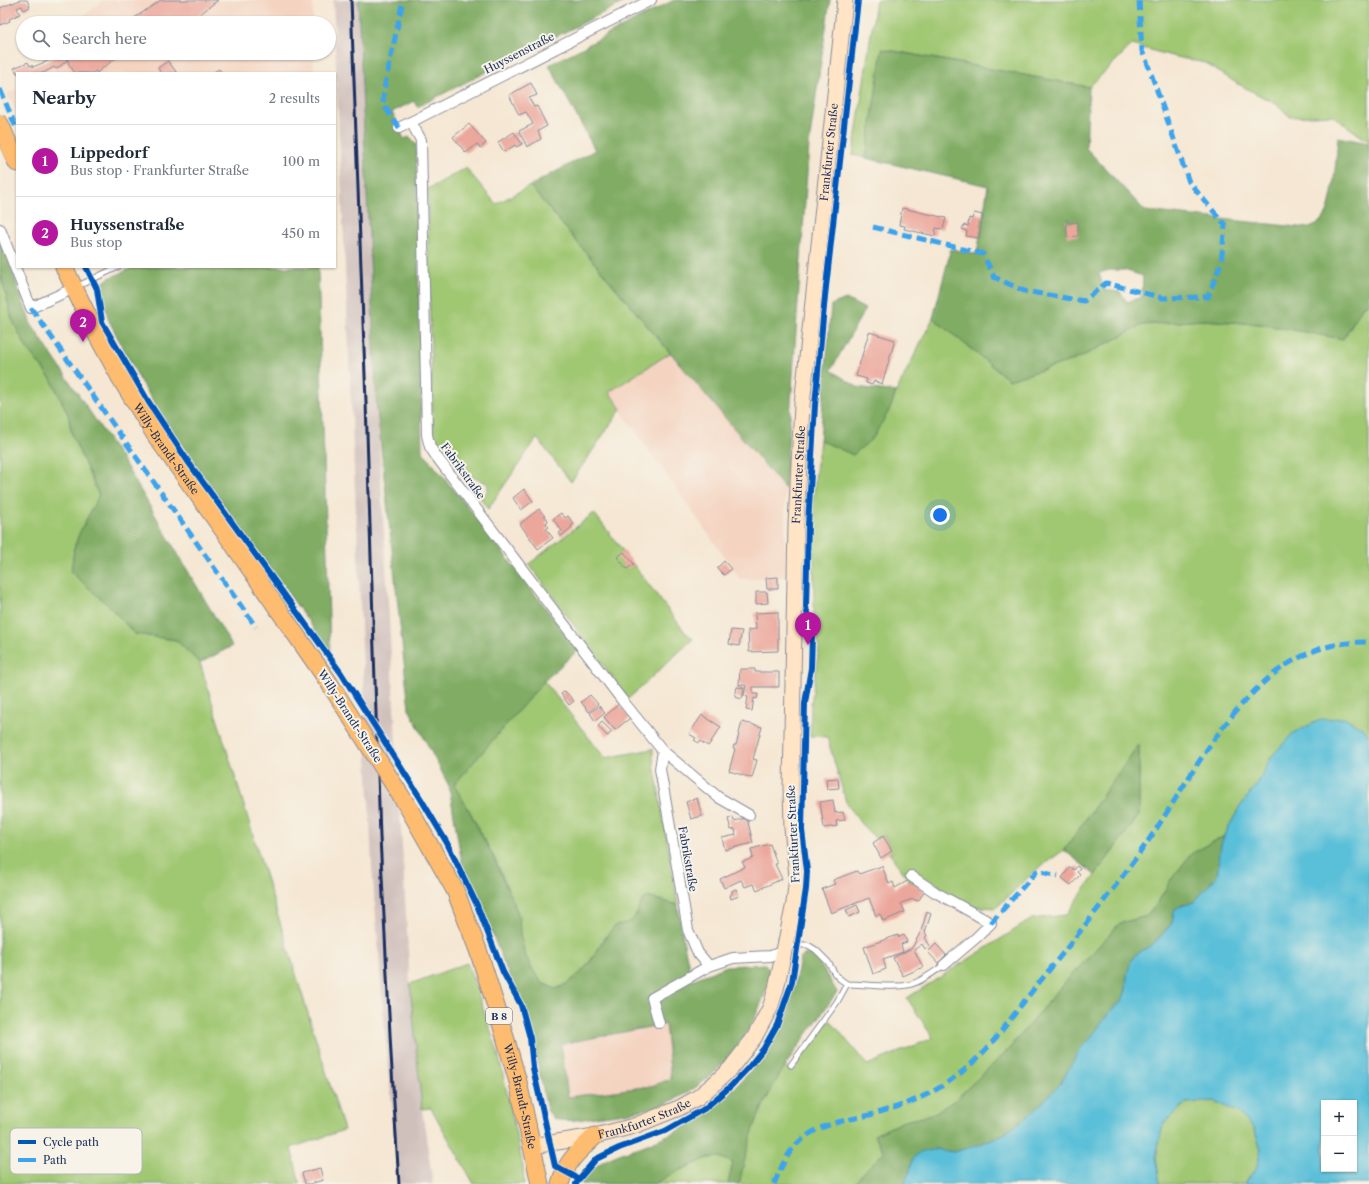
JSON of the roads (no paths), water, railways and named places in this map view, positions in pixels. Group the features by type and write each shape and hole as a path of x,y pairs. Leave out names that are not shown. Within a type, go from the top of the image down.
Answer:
{"main road":[{"name":"Frankfurter Straße","path":"532,1146 595,1136 634,1126 679,1108 697,1098 730,1069 754,1038 770,1008 776,989 794,903 797,877 791,823 791,787 796,524 802,405 845,0"},
{"path":"0,124 16,161"},
{"name":"Willy-Brandt-Straße","path":"64,268 98,337 156,436 232,541 328,682 408,807 455,890 478,950 499,1016 518,1082 540,1184"},
{"path":"560,1184 564,1171 573,1157 595,1136"}],"street":[{"name":"Huyssenstraße","path":"399,128 651,0"},
{"name":"Fabrikstraße","path":"411,122 421,140 427,435 430,447 617,694 663,751 718,797 749,815"},
{"path":"0,229 31,308 74,288"},
{"name":"Fabrikstraße","path":"663,751 660,769 688,930 698,953 709,966"},
{"path":"911,876 935,892 992,923 978,937 944,965"},
{"path":"658,1023 652,998 709,966 733,958 771,956 785,950"}],"lane":[{"path":"74,288 116,268"},
{"path":"785,950 798,945 808,945 816,950 828,962 835,974 847,984 902,986 913,984 944,965"},
{"path":"791,1065 837,1002 847,984"}],"water":[{"path":"1346,718 1364,729 1369,737 1369,1184 1245,1184 1257,1166 1261,1150 1254,1127 1237,1112 1214,1101 1186,1103 1163,1124 1156,1157 1160,1184 904,1184 910,1171 913,1158 919,1153 935,1149 954,1152 978,1145 1004,1134 1038,1107 1060,1084 1081,1048 1089,1040 1109,1013 1122,1001 1126,990 1127,975 1131,961 1135,955 1153,944 1161,936 1172,923 1174,912 1178,907 1194,902 1217,876 1221,845 1224,836 1239,808 1258,783 1272,756 1293,733 1322,719"}],"railway":[{"path":"351,0 380,837 399,1184"}],"place":[{"name":"Huyssenstraße","path":"83,342"},
{"name":"Lippedorf","path":"808,645"}]}
